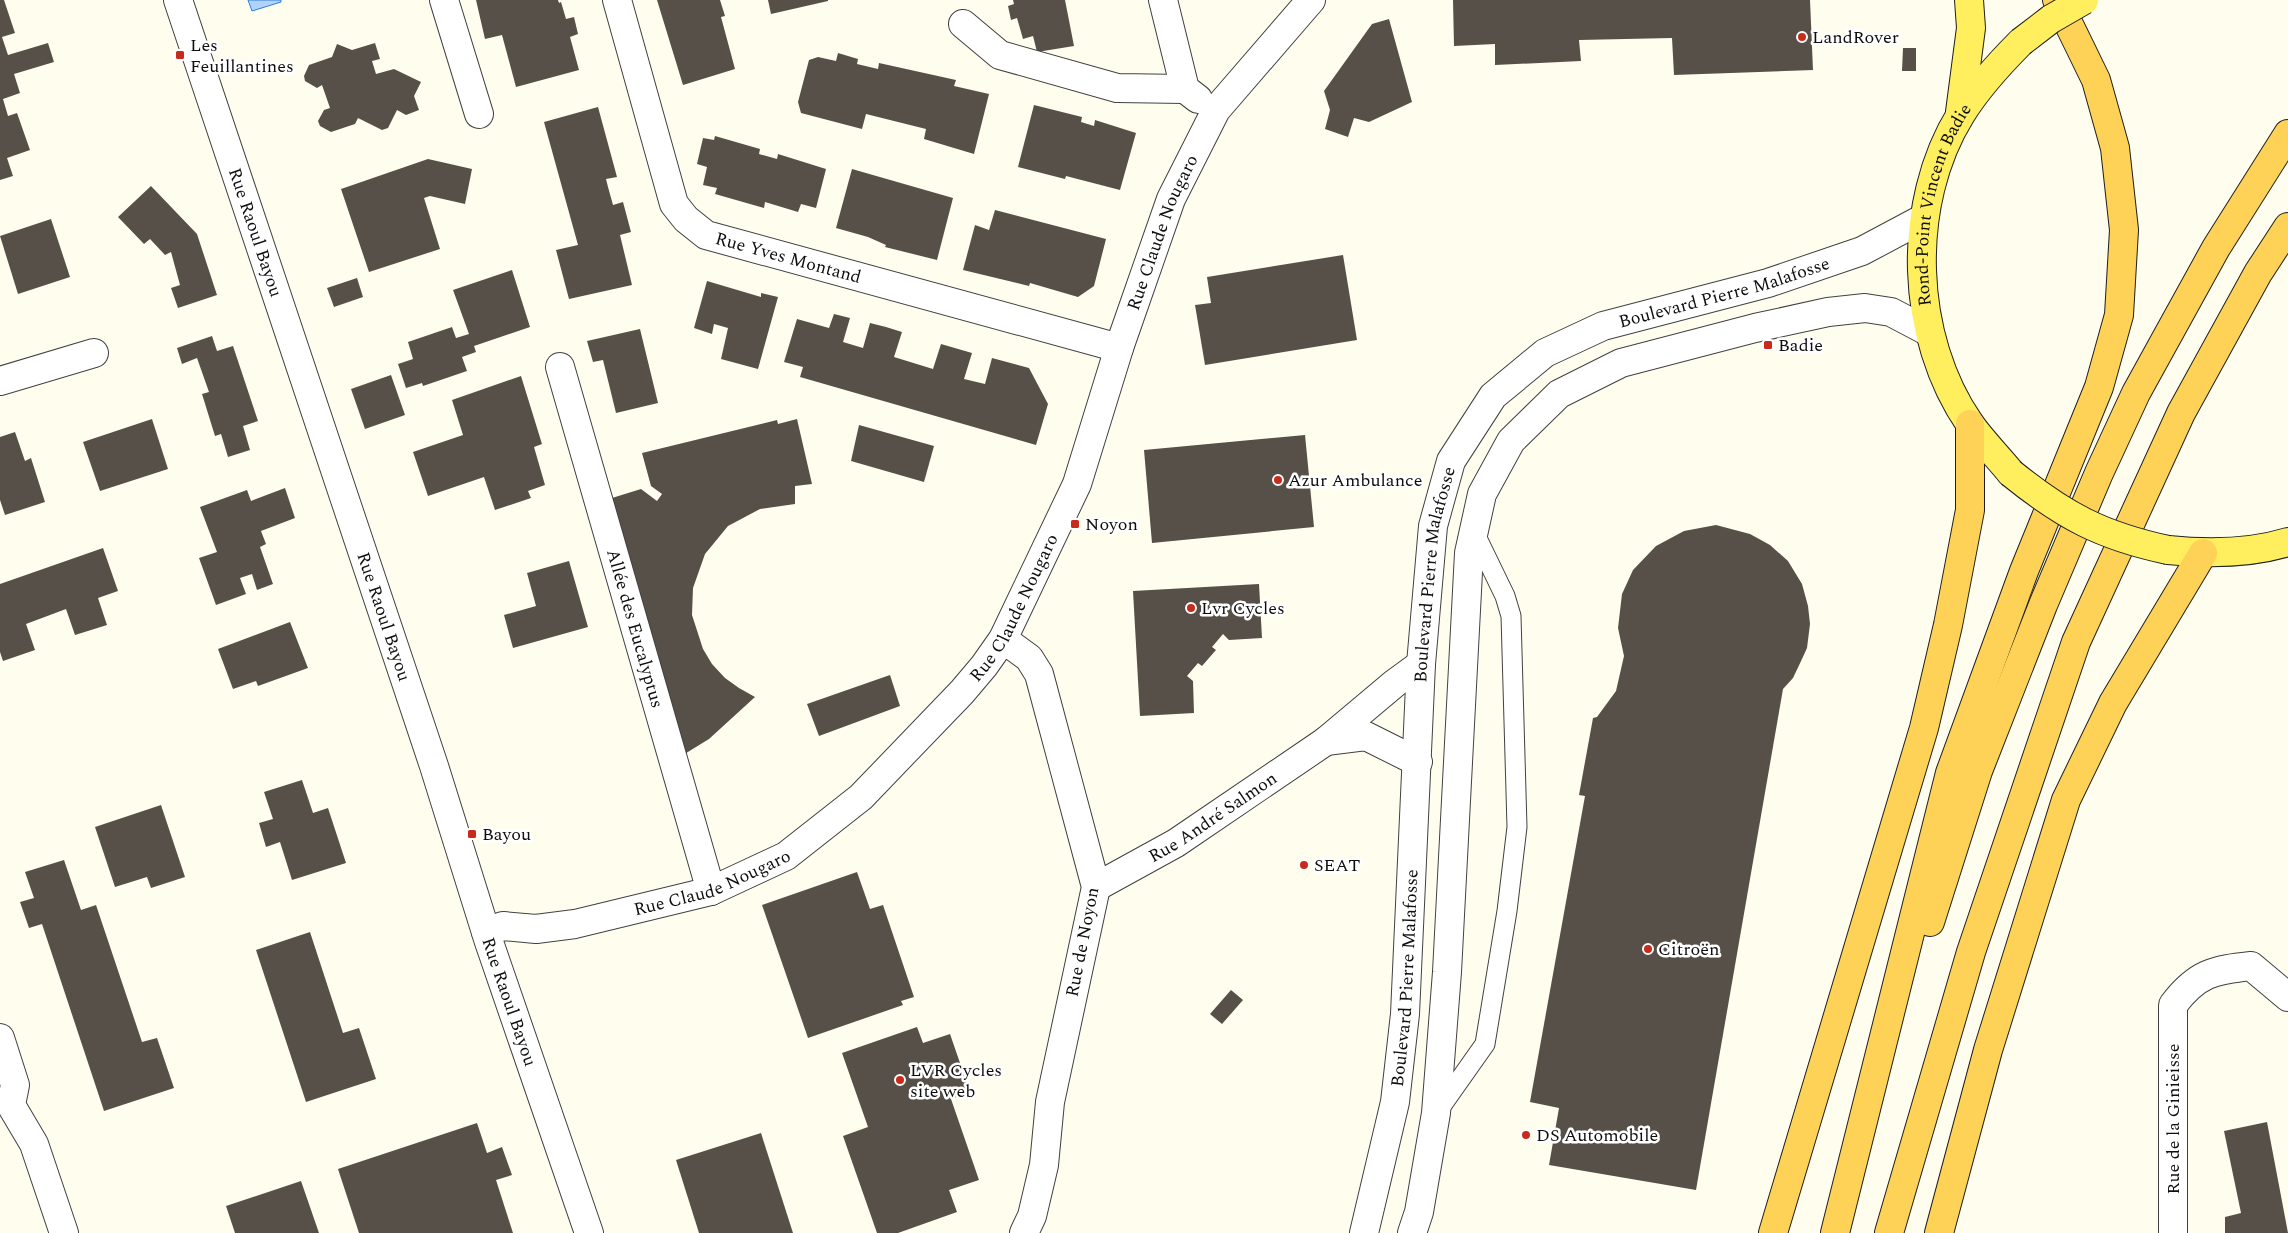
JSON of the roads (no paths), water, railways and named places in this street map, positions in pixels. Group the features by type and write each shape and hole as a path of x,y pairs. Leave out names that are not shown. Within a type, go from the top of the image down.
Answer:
{"highway":[{"path":"1835,1233 1950,773 2024,572 2099,387 2119,316 2124,230 2115,148 2096,80 2058,0"},
{"path":"1840,1233 1928,929 1978,770 2043,605 2136,392 2216,248 2288,134"},
{"path":"1889,1233 1970,952 2076,642 2182,413 2258,273 2288,227"},
{"path":"1773,1233 1924,728 1948,624 1970,510 1970,424"},
{"path":"1939,1233 1988,1050 2066,800 2113,703 2203,553"}],"main road":[{"path":"1960,116 1971,28 1969,0"},
{"name":"Rond-Point Vincent Badie","path":"2084,0 2051,18 2021,42 1987,76 1960,116 1937,165 1924,218 1921,275 1929,332 1946,380 1970,424 2012,473 2046,502 2084,524 2136,543 2168,550 2203,553 2242,551 2288,542"}],"street":[{"name":"Rue Raoul Bayou","path":"178,0 434,766 486,932 589,1233"},
{"path":"444,0 479,114"},
{"name":"Rue Yves Montand","path":"617,0 674,204 686,219 706,235 1119,348"},
{"path":"1163,0 1185,90"},
{"name":"Rue Claude Nougaro","path":"486,932 503,926 536,929 575,924 711,891 786,856 861,797 962,692 984,666 1002,639 1077,484 1119,348 1171,199 1216,110 1311,0"},
{"path":"963,24 1000,55 1117,88 1185,90 1216,110"},
{"name":"Boulevard Pierre Malafosse","path":"1364,1233 1395,1102 1405,1014 1421,664 1433,526 1451,461 1493,396 1545,353 1603,326 1777,279 1862,251 1924,218"},
{"name":"Boulevard Pierre Malafosse","path":"1412,1233 1419,1212 1436,1113 1447,972 1469,553 1482,494 1511,440 1559,394 1621,363 1764,326 1828,312 1865,308 1892,312 1929,332"},
{"path":"0,381 94,353"},
{"name":"Allée des Eucalyptus","path":"560,367 711,891"},
{"name":"Rue de Noyon","path":"1002,639 1029,658 1039,674 1096,887 1050,1102 1044,1165 1032,1216 1024,1233"},
{"name":"Rue André Salmon","path":"1096,887 1176,843 1326,741 1395,683 1421,664"},
{"name":"Rue André Salmon","path":"1326,741 1366,736 1418,762"},
{"name":"Rue de la Ginieisse","path":"2173,1233 2173,1005 2185,990 2200,978 2217,970 2252,966 2288,997"},
{"path":"0,1038 15,1085 6,1115 34,1144 64,1233"}],"lane":[{"path":"1436,1113 1485,1044 1507,911 1517,827 1511,616 1505,596 1474,532"}],"water":[{"path":"248,0 281,0 281,2 252,11"}],"place":[{"name":"LandRover","path":"1802,37"},
{"name":"Les Feuillantines","path":"180,55"},
{"name":"Badie","path":"1768,345"},
{"name":"Azur Ambulance","path":"1278,480"},
{"name":"Noyon","path":"1075,524"},
{"name":"Lvr Cycles","path":"1191,608"},
{"name":"Bayou","path":"472,834"},
{"name":"SEAT","path":"1304,865"},
{"name":"Citroën","path":"1648,949"},
{"name":"LVR Cycles site web","path":"900,1080"},
{"name":"DS Automobile","path":"1526,1135"}]}
